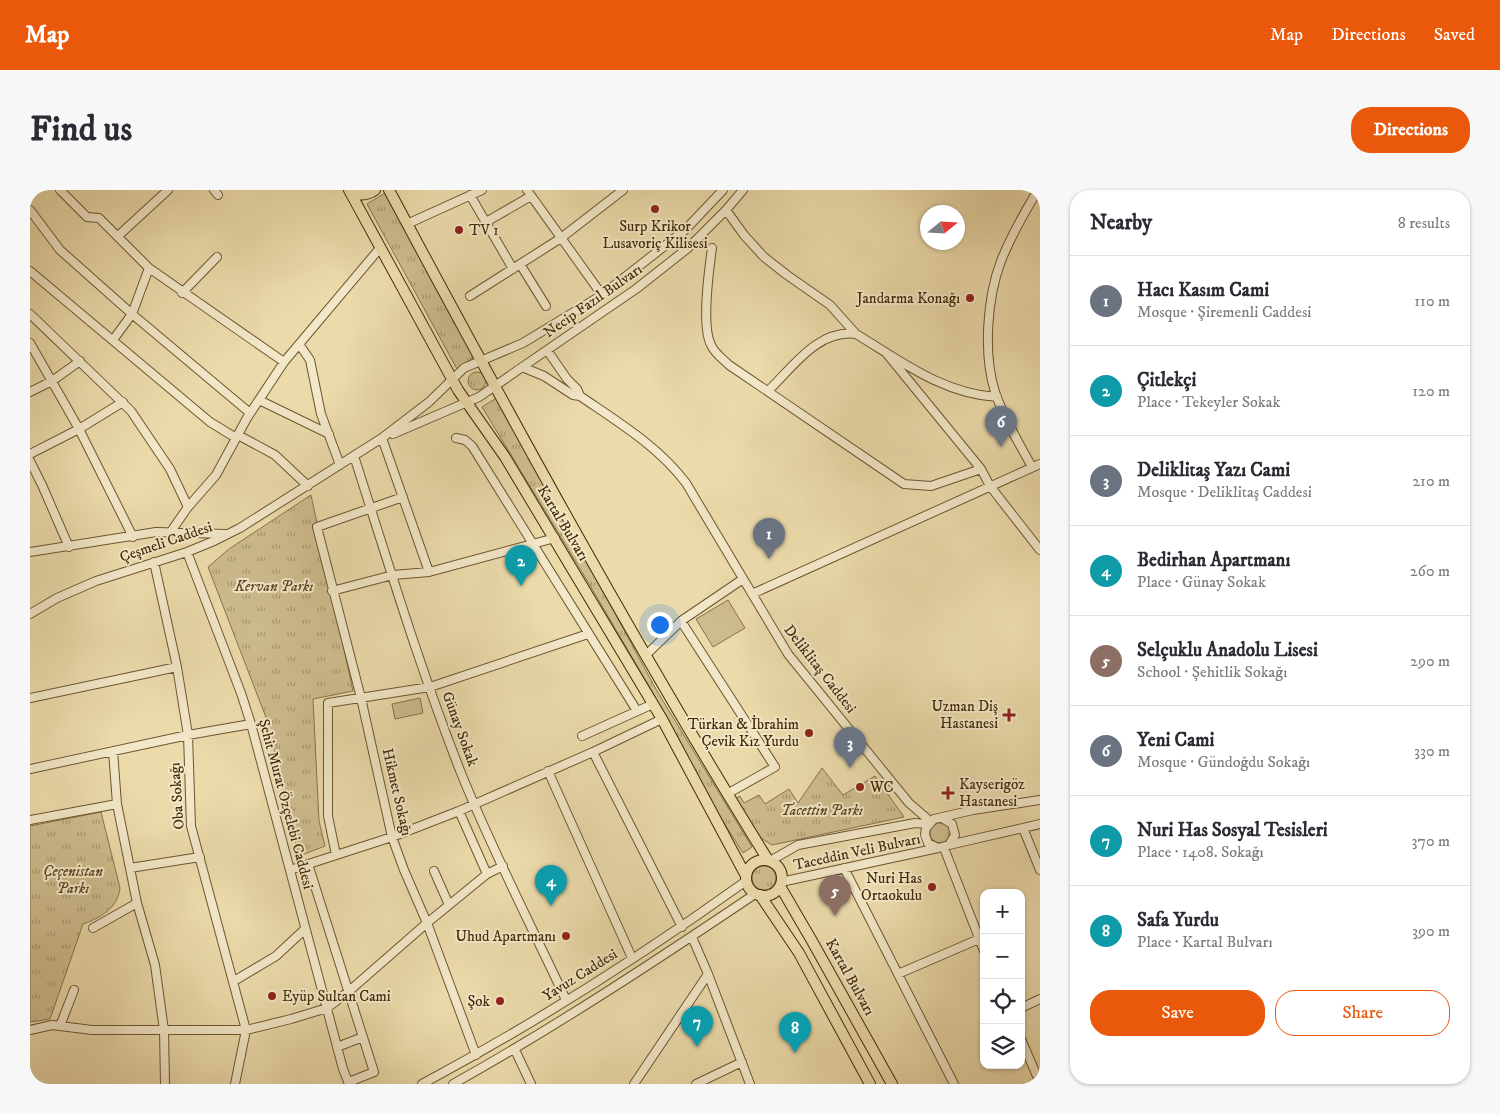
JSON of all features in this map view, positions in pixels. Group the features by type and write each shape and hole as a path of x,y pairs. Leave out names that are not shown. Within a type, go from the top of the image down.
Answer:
{"main road":[{"path":"349,190 360,195 375,190"},
{"name":"Kartal Bulvarı","path":"349,190 466,402 505,457 662,719 746,878"},
{"name":"Kartal Bulvarı","path":"389,190 481,360 646,655 727,794 769,861"},
{"path":"758,894 773,893 780,884 779,868 769,861 754,862 748,869 746,878 749,887 758,894 799,953 870,1084"},
{"name":"Kartal Bulvarı","path":"780,884 892,1084"}],"street":[{"path":"60,190 87,217 99,218 149,268 284,362"},
{"path":"118,236 168,190"},
{"path":"407,224 482,190"},
{"path":"470,296 561,238 623,190"},
{"name":"Necip Fazıl Bulvarı","path":"466,402 484,394 636,289 688,248 743,190"},
{"path":"1032,468 997,397 992,379 988,348 989,319 1001,262 1014,233 1038,190"},
{"name":"Necip Fazıl Bulvarı","path":"453,380 464,368 523,343 602,295 685,230 719,192"},
{"path":"486,222 529,193 602,295"},
{"path":"470,195 486,222 546,306"},
{"path":"30,210 60,250 132,314 250,413"},
{"path":"726,210 744,235 764,257 786,275 830,305 856,334 926,376 949,387 974,394 997,397"},
{"path":"170,532 188,507 216,475 250,413 284,362 380,248"},
{"path":"712,248 707,303 707,333 710,345 730,365 904,484 932,486 981,469"},
{"path":"182,292 217,257"},
{"path":"113,340 132,314 149,268"},
{"path":"30,271 210,422 276,455 308,486"},
{"path":"30,314 123,402 140,423 170,469 188,507"},
{"path":"768,391 818,342 837,334 856,334"},
{"path":"30,343 79,429 134,537"},
{"path":"299,344 310,360 322,414 340,465"},
{"name":"Deliklitaş Caddesi","path":"547,350 567,380 578,389 580,396"},
{"path":"884,351 981,469 990,486 1040,550"},
{"path":"30,392 52,381 80,362"},
{"name":"Deliklitaş Caddesi","path":"522,367 544,376 573,395 580,396 647,442 679,473 744,579 780,644 909,803 929,823"},
{"name":"Çeşmeli Caddesi","path":"30,614 57,598 96,581 186,552 227,534 308,486 382,438 429,402 453,380"},
{"path":"259,400 329,434"},
{"path":"30,454 79,429 123,402"},
{"name":"Çeşmeli Caddesi","path":"382,438 466,402"},
{"path":"382,438 429,572"},
{"path":"456,438 466,440 472,446 637,711"},
{"name":"Günay Sokak","path":"354,456 452,748 503,866 566,1000"},
{"path":"30,461 40,479 69,547"},
{"path":"752,594 1040,464"},
{"path":"371,509 403,497"},
{"name":"Hikmet Sokağı","path":"371,509 317,527 361,698 392,837 427,923 476,1055"},
{"path":"30,553 156,532 227,534"},
{"path":"332,591 393,575 429,572 555,538"},
{"name":"Şehit Murat Özçelebi Caddesi","path":"186,552 241,693 251,724 347,1083"},
{"name":"Oba Sokağı","path":"154,562 188,735 191,826 246,1030 235,1084"},
{"path":"646,655 681,621 744,579"},
{"path":"681,621 774,767 727,794"},
{"path":"336,855 328,816 328,703 430,687 588,634"},
{"path":"30,698 176,667"},
{"path":"582,736 653,704"},
{"path":"290,870 392,837 459,811 593,752 662,719"},
{"path":"30,769 188,735 251,724"},
{"path":"113,751 117,804 137,903 155,965 164,1030 165,1084"},
{"path":"593,752 682,926"},
{"path":"548,771 632,958"},
{"path":"942,818 949,821 955,831 954,839 944,847 931,846 926,839 925,832 929,823 942,818 973,810 1040,800"},
{"path":"30,820 117,804"},
{"path":"459,811 487,874"},
{"name":"Taceddin Veli Bulvarı","path":"769,861 798,845 915,823 929,823"},
{"name":"Taceddin Veli Bulvarı","path":"780,884 1040,824"},
{"path":"1023,828 1040,870"},
{"path":"898,974 979,939 944,847"},
{"path":"130,868 200,857"},
{"path":"308,864 374,1072 347,1083"},
{"path":"30,1030 52,1025 92,1030 246,1030 327,1008 487,874 503,866"},
{"path":"844,868 954,1084"},
{"path":"434,871 449,906"},
{"name":"Yavuz Caddesi","path":"422,1084 476,1055 566,1000 682,926 746,878"},
{"name":"Yavuz Caddesi","path":"453,1084 514,1050 758,894"},
{"path":"93,928 137,903"},
{"path":"234,982 276,956 305,929"},
{"path":"692,937 750,1084"},
{"path":"634,1084 708,974"},
{"path":"60,1026 74,990"},
{"path":"1025,1006 1040,999"},
{"path":"337,1047 363,1038"},
{"path":"1025,1048 1040,1083"},
{"path":"514,1050 531,1084"},
{"path":"696,1084 742,1062"}],"green space":[{"path":"385,193 474,357 457,369 367,204"},
{"path":"473,372 481,372 486,377 484,388 473,390 468,385 468,377"},
{"path":"498,397 657,691 752,847 743,853 699,783 653,693 482,407"},
{"name":"Kervan Parkı","path":"311,495 353,691 313,699 319,821 325,846 299,856 267,720 208,567 229,549"},
{"path":"728,600 745,628 713,647 696,619"},
{"path":"420,698 423,713 395,719 392,704"},
{"name":"Tacettin Parkı","path":"822,768 843,795 875,776 904,817 772,845 761,838 733,800 740,796 744,803 759,795 765,804 789,789 798,803"},
{"name":"Çeçenistan Parkı","path":"101,812 120,888 119,895 112,907 96,919 83,924 50,1019 30,1022 30,826"},
{"path":"940,823 947,826 950,833 947,840 940,843 933,840 930,833 933,826"},
{"path":"764,866 773,869 776,878 773,887 764,890 755,887 752,878 755,869"}],"place":[{"name":"Surp Krikor Lusavoriç Kilisesi","path":"655,209"},
{"name":"TV 1","path":"459,230"},
{"name":"Jandarma Konağı","path":"970,298"},
{"name":"Yeni Cami","path":"1001,447"},
{"name":"Hacı Kasım Cami","path":"769,559"},
{"name":"Çitlekçi","path":"521,586"},
{"name":"Uzman Diş Hastanesi","path":"1009,715"},
{"name":"Türkan & İbrahim Çevik Kız Yurdu","path":"809,733"},
{"name":"Deliklitaş Yazı Cami","path":"850,768"},
{"name":"WC","path":"860,787"},
{"name":"Kayserigöz Hastanesi","path":"948,793"},
{"name":"Nuri Has Ortaokulu","path":"932,887"},
{"name":"Bedirhan Apartmanı","path":"551,906"},
{"name":"Selçuklu Anadolu Lisesi","path":"835,916"},
{"name":"Uhud Apartmanı","path":"566,936"},
{"name":"Eyüp Sultan Cami","path":"272,996"},
{"name":"Şok","path":"500,1001"},
{"name":"Nuri Has Sosyal Tesisleri","path":"697,1047"},
{"name":"Safa Yurdu","path":"795,1053"}]}
